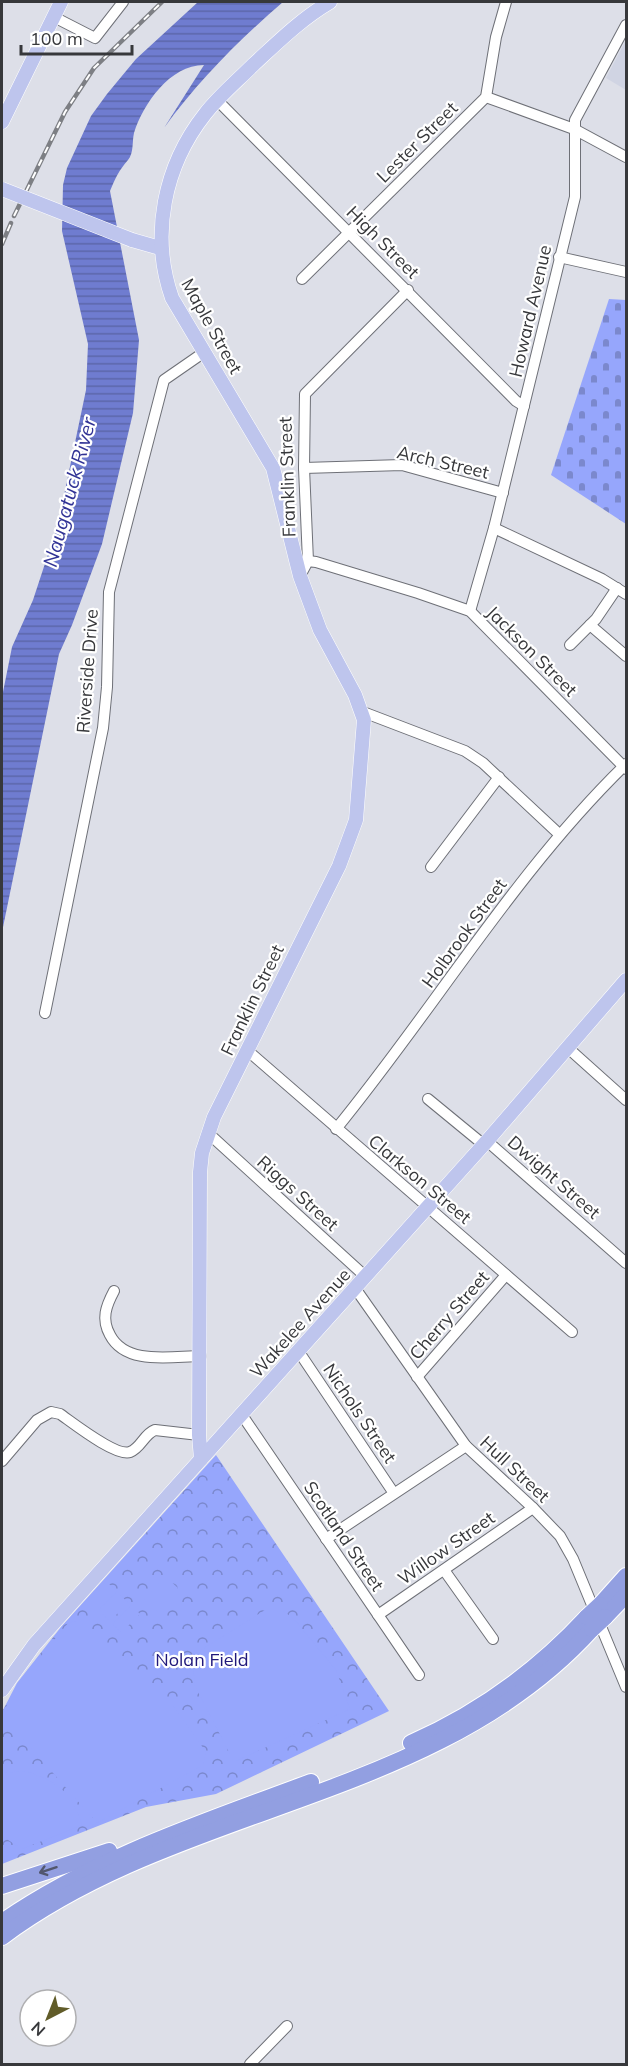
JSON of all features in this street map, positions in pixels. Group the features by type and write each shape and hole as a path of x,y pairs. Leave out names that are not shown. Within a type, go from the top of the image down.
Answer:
{"highway":[{"path":"2,1937 81,1887 148,1856 354,1778 436,1743 503,1704 543,1675 602,1611 627,1576"},
{"path":"602,1611 627,1595"},
{"path":"2,1922 75,1876 185,1829 363,1763 422,1738 514,1683 590,1623"},
{"path":"2,1886 185,1829"}],"main road":[{"path":"2,122 61,2"},
{"path":"2,189 132,240 160,248 165,204 176,166 192,133 217,100 299,23 330,2"},
{"name":"Maple Street","path":"160,248 172,298 273,468 300,576"},
{"path":"300,576 320,630 363,712"},
{"name":"Franklin Street","path":"201,1459 199,1435 200,1172 208,1133 339,866 356,820 363,712"},
{"name":"Wakelee Avenue","path":"2,1690 34,1644 366,1277 627,980"}],"street":[{"path":"54,17 96,38 123,2"},
{"path":"506,2 496,37 486,97 574,129 627,157"},
{"name":"Howard Avenue","path":"470,611 503,493 575,197 575,120 627,25"},
{"name":"Lester Street","path":"302,279 486,97"},
{"name":"High Street","path":"217,100 516,401 524,406"},
{"path":"560,257 626,272"},
{"name":"Franklin Street","path":"308,561 303,403 307,391 408,290"},
{"name":"Riverside Drive","path":"45,1013 103,728 107,687 109,592 117,557 164,380 203,352"},
{"name":"Arch Street","path":"304,468 402,465 503,493"},
{"path":"494,528 622,591 570,645"},
{"path":"300,576 308,561"},
{"name":"Jackson Street","path":"308,561 418,593 470,611 626,766"},
{"path":"591,625 627,656"},
{"path":"363,712 465,751 499,777 559,834"},
{"name":"Holbrook Street","path":"336,1129 375,1081 559,834 626,766"},
{"path":"431,867 499,777"},
{"path":"568,1048 627,1100"},
{"name":"Clarkson Street","path":"247,1050 572,1332"},
{"name":"Dwight Street","path":"428,1099 485,1143 627,1263"},
{"name":"Riggs Street","path":"208,1133 366,1277"},
{"name":"Cherry Street","path":"417,1377 506,1275"},
{"name":"Hull Street","path":"354,1288 466,1446 534,1508 553,1527 566,1545 627,1687"},
{"path":"114,1291 106,1306 105,1323 111,1338 122,1349 146,1357 201,1356"},
{"name":"Nichols Street","path":"299,1352 393,1492"},
{"path":"2,1461 37,1420 51,1412 60,1414 113,1449 124,1453 133,1451 154,1430 199,1435"},
{"name":"Scotland Street","path":"242,1415 419,1675"},
{"path":"327,1539 393,1492 466,1446"},
{"name":"Willow Street","path":"378,1615 534,1508"},
{"path":"444,1570 493,1639"},
{"path":"250,2064 287,2026"}],"shaded area":[{"path":"626,40 626,90 606,78"}],"green space":[{"path":"609,299 626,300 626,524 551,475"},
{"name":"Nolan Field","path":"216,1455 389,1711 216,1794 146,1807 2,1864 2,1712 17,1683 61,1627"},
{"path":"165,1576 178,1588 156,1611 144,1600"},
{"path":"108,1583 117,1591 99,1610 90,1601"},
{"path":"120,1594 128,1603 110,1621 101,1613"},
{"path":"131,1605 140,1614 121,1633 113,1624"},
{"path":"265,1610 282,1610 294,1619 336,1670 350,1709 234,1762 195,1686 193,1665 201,1650"},
{"path":"75,1621 119,1666 127,1659 174,1707 206,1752 203,1765 97,1823 2,1715 17,1685 68,1623"},
{"path":"26,1771 47,1779 62,1790 74,1804 82,1825 22,1849 5,1838 2,1820 2,1773"}],"water":[{"name":"Naugatuck River","path":"198,2 283,2 220,62 164,128 204,65 180,72 160,88 138,122 130,157 110,191 139,340 133,413 102,544 59,654 2,932 2,697 12,647 33,600 58,524 86,390 88,344 62,231 63,185 67,168 91,116 107,94 136,59"}],"railway":[{"path":"14,216 65,112 94,68 162,2"},
{"path":"2,244 11,223"}]}
